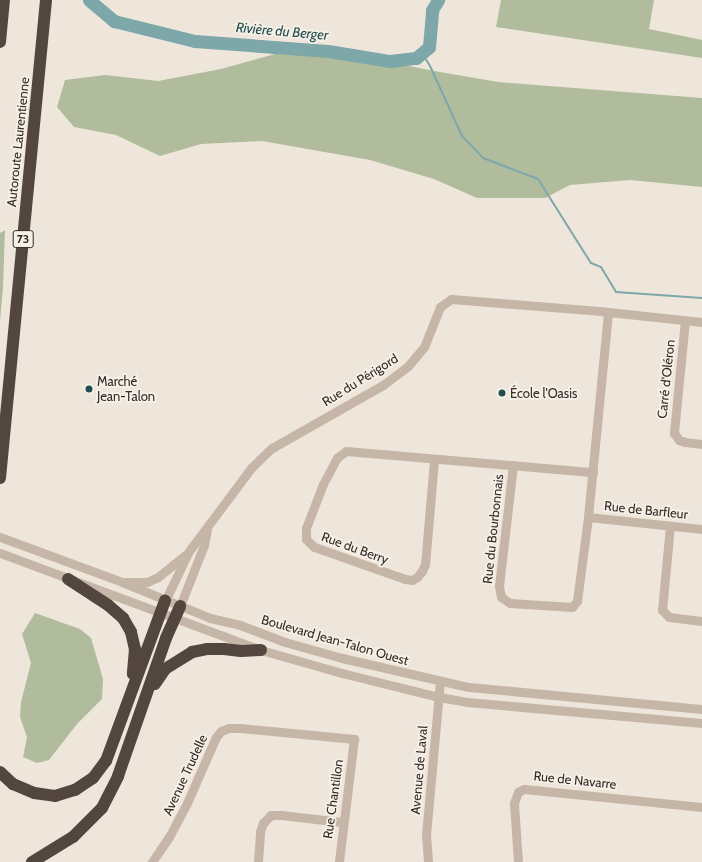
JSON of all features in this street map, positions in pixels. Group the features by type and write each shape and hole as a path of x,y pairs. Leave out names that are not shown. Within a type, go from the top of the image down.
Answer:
{"highway":[{"path":"0,42 4,0"},
{"name":"Autoroute Laurentienne","path":"0,478 46,0"},
{"path":"68,579 108,605 123,618 131,632 135,650 130,691"},
{"path":"0,772 13,784 34,793 55,796 75,790 93,778 106,761 130,691 165,601"},
{"path":"32,862 73,837 102,808 118,776 174,618 180,606"},
{"path":"142,708 166,668 192,652 207,649 241,651 261,650"}],"street":[{"name":"Rue du Périgord","path":"165,601 189,552 251,468 272,448 383,385 408,366 424,347 440,307 451,299 608,312 702,322"},
{"path":"588,517 608,312"},
{"name":"Carré d'Oléron","path":"685,320 674,433 679,440 684,442 702,444"},
{"name":"Rue du Berry","path":"434,460 425,564 417,577 412,580 405,579 314,547 306,539 306,528 323,484 341,454 353,451 434,460 593,472"},
{"name":"Rue du Bourbonnais","path":"513,465 499,586 501,597 505,601 510,603 568,607 575,605 577,601 588,517"},
{"name":"Rue de Barfleur","path":"588,517 702,529"},
{"path":"670,526 662,610 669,617 702,621"},
{"name":"Rue du Périgord","path":"180,606 204,545 207,528"},
{"name":"Boulevard Jean-Talon Ouest","path":"0,537 122,582 165,601 210,618 240,626 285,642 342,658 469,687 702,709"},
{"path":"122,582 147,582 158,577 189,552"},
{"path":"0,553 261,650 342,673 439,697 467,702 702,723"},
{"name":"Avenue de Laval","path":"428,862 426,834 440,681"},
{"name":"Avenue Trudelle","path":"152,862 169,837 187,803 216,737 221,731 229,728 240,728 354,740"},
{"name":"Rue Chantillon","path":"338,862 342,822 354,740"},
{"name":"Rue de Navarre","path":"518,862 514,803 518,792 524,789 702,806"},
{"path":"258,862 260,831 263,823 271,816 280,815 342,822"}],"green space":[{"path":"501,0 654,0 649,29 702,40 702,58 496,27"},
{"path":"275,54 352,55 498,82 702,98 702,187 630,180 570,185 545,198 477,198 434,179 370,160 262,141 201,144 160,156 116,135 74,127 57,107 65,80 105,75 158,81 221,69"},
{"path":"5,230 3,287 0,321 0,233"},
{"path":"35,613 80,629 91,638 103,679 102,699 77,724 49,760 37,763 23,757 27,737 20,717 21,702 31,663 22,634"}],"waterway":[{"name":"Rivière du Berger","path":"89,0 114,21 195,41 328,51 390,61 416,58 429,47 432,10 438,0"},
{"path":"422,53 430,66 462,136 483,158 538,179 591,263 601,267 616,292 702,298"}],"place":[{"name":"Marché Jean-Talon","path":"89,389"},
{"name":"École l'Oasis","path":"502,393"}]}
